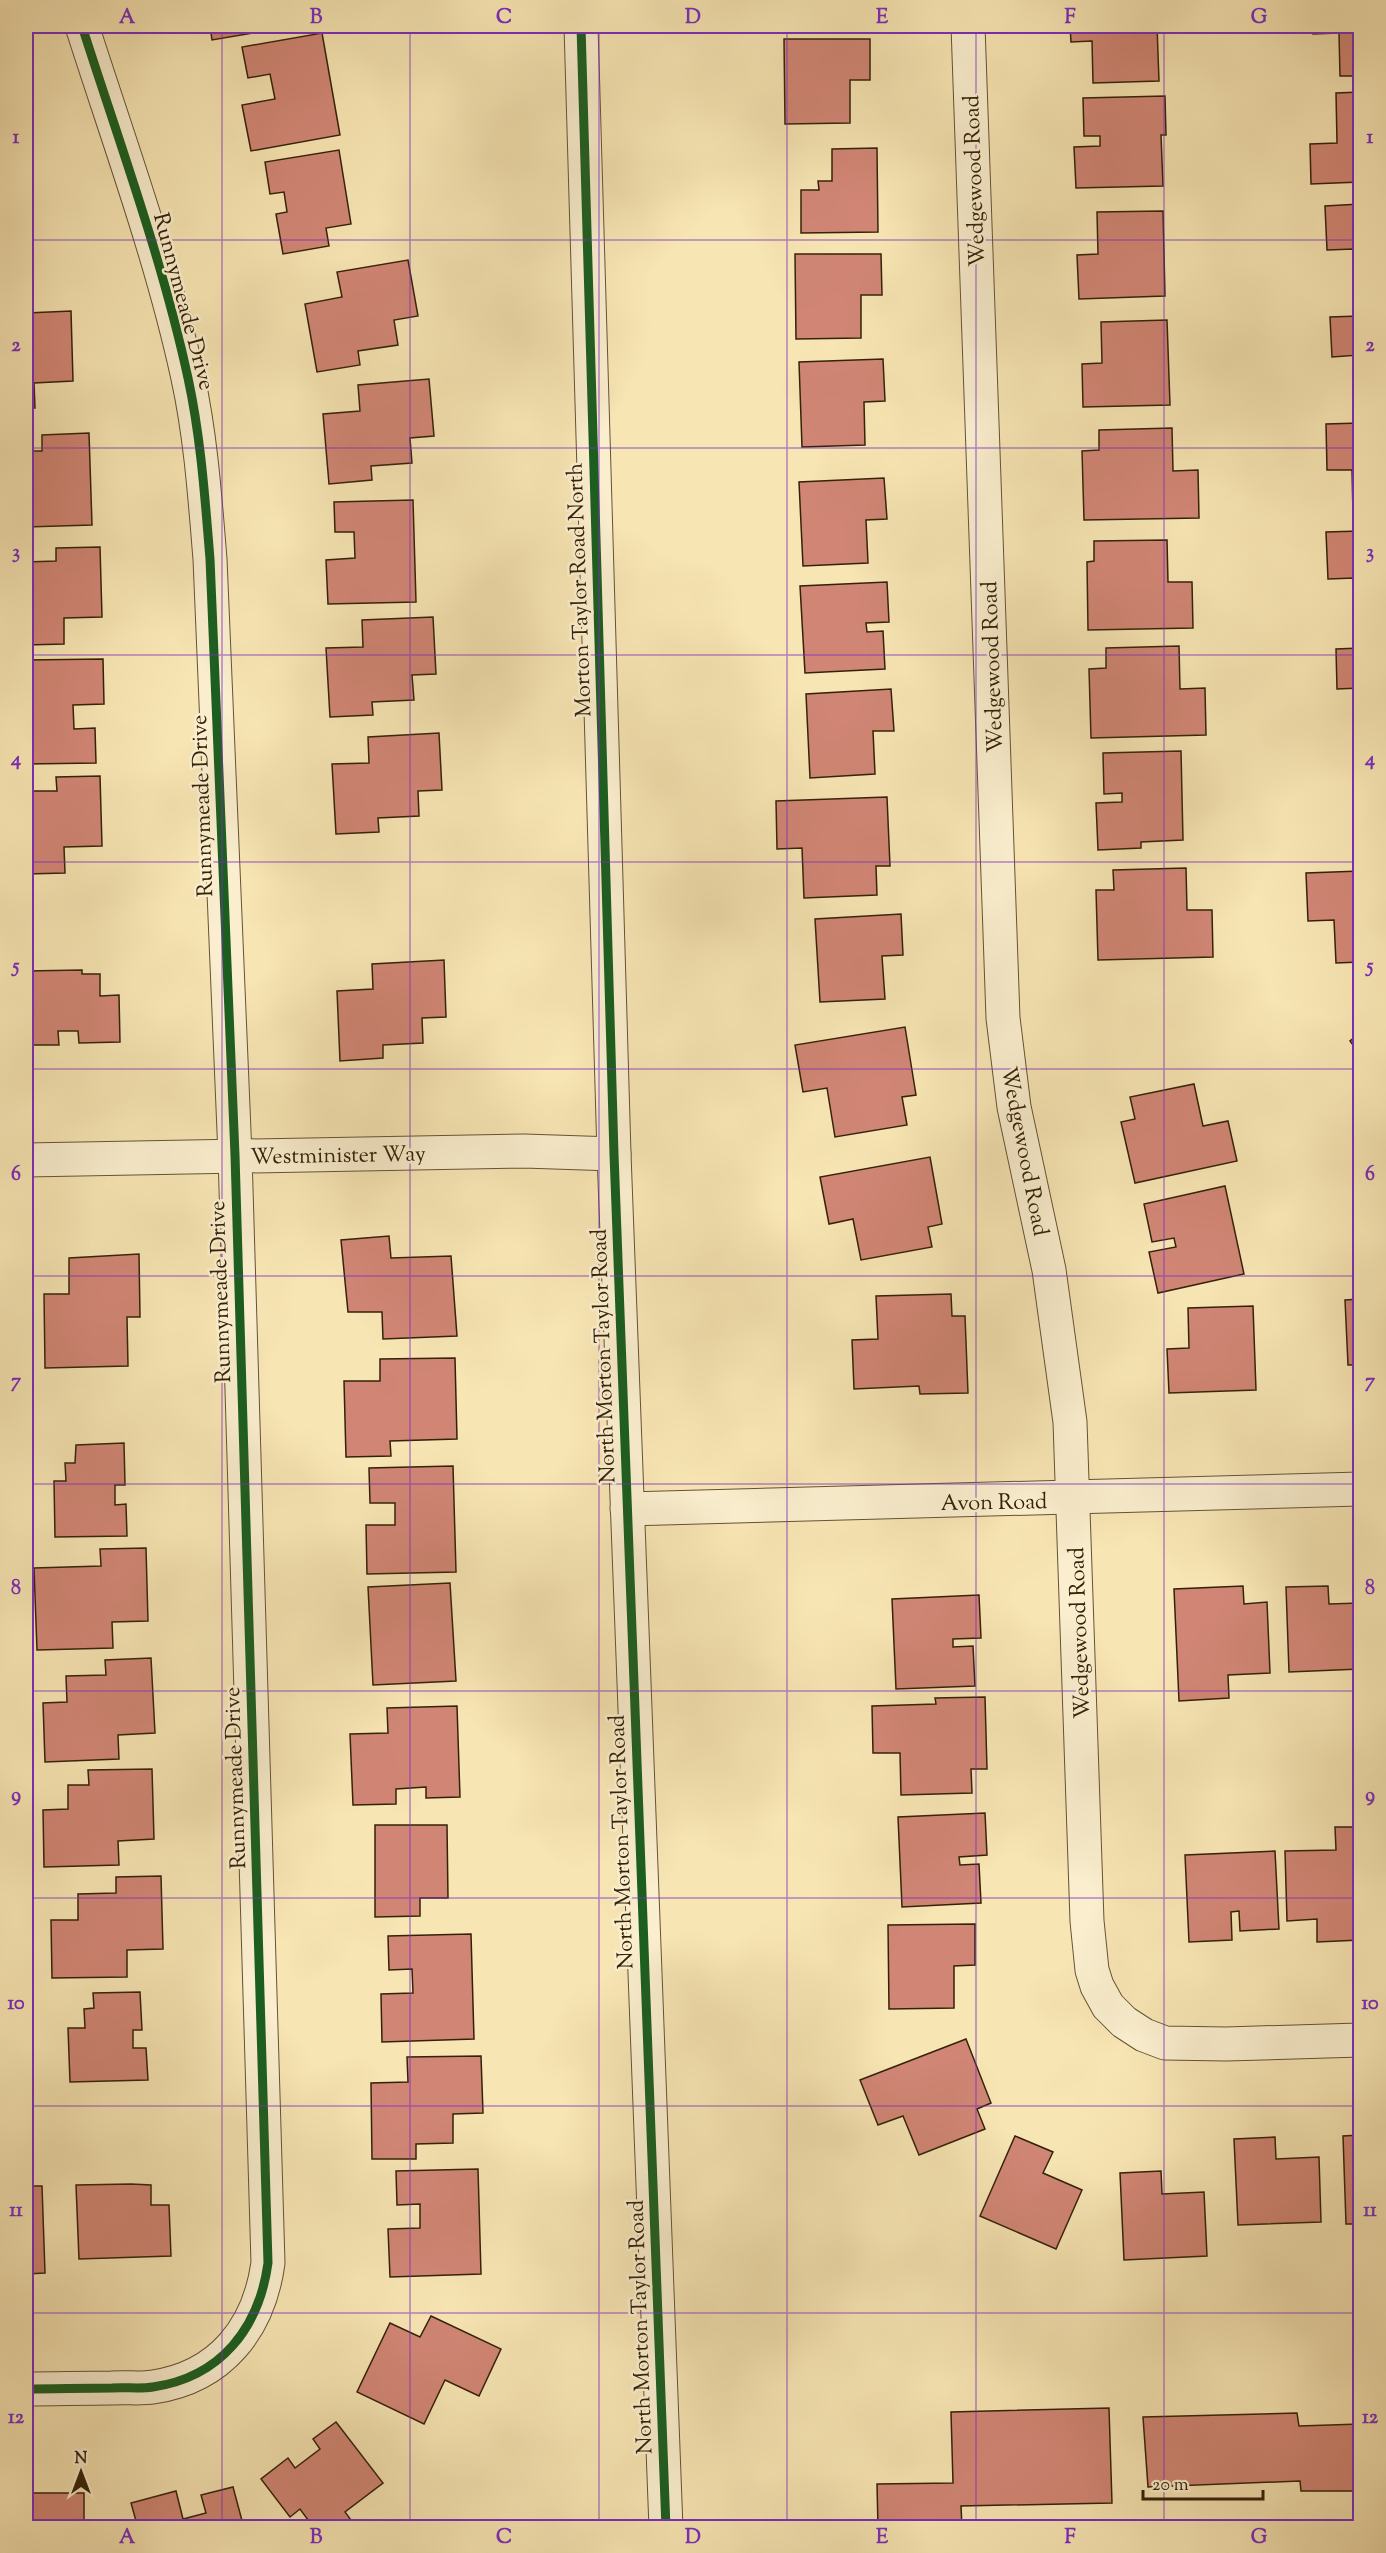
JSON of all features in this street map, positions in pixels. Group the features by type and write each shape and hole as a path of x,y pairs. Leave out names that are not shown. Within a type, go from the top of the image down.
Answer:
{"street":[{"name":"Runnymeade Drive","path":"26,2389 153,2387 192,2376 231,2349 257,2310 265,2287 268,2264 235,1155 211,571 201,462 188,380 165,284 82,26"},
{"name":"Morton Taylor Road North","path":"581,26 614,1154"},
{"name":"Wedgewood Road","path":"968,26 1003,1018 1014,1107 1049,1270 1070,1422 1087,1921 1092,1970 1097,1986 1108,2006 1124,2022 1144,2035 1165,2043 1226,2044 1360,2040"},
{"name":"Westminister Way","path":"26,1160 524,1151 614,1154"},
{"name":"North Morton Taylor Road","path":"614,1154 666,2528"},
{"name":"Avon Road","path":"627,1509 1074,1499 1360,1489"}],"building":[{"path":"210,26 294,26 212,40"},
{"path":"1070,26 1157,26 1159,81 1093,83 1092,41 1071,42"},
{"path":"1312,26 1360,26 1360,76 1340,76 1339,33 1313,34"},
{"path":"322,33 340,135 251,151 242,105 275,99 270,74 248,78 242,47"},
{"path":"784,39 870,39 870,80 850,80 850,123 785,124"},
{"path":"1360,92 1360,182 1311,184 1310,144 1337,143 1336,93"},
{"path":"1165,96 1166,135 1161,135 1163,186 1076,188 1074,147 1100,146 1100,136 1084,136 1083,98"},
{"path":"877,148 878,232 801,233 801,190 819,190 818,181 832,181 832,149"},
{"path":"339,150 351,224 326,228 329,246 283,254 276,214 287,212 284,192 270,194 265,162"},
{"path":"1360,204 1360,291 1356,291 1354,249 1327,250 1325,206"},
{"path":"1163,211 1165,296 1079,299 1077,255 1098,254 1097,212"},
{"path":"795,254 881,254 882,295 861,295 861,338 796,339"},
{"path":"408,260 418,316 394,320 398,345 358,351 360,365 317,372 305,304 342,297 337,272"},
{"path":"71,311 73,381 34,383 35,408 26,408 27,313"},
{"path":"1360,316 1360,398 1359,355 1332,357 1330,317"},
{"path":"1167,320 1170,405 1083,407 1082,364 1102,363 1101,322"},
{"path":"883,359 885,401 864,402 865,445 802,447 799,362"},
{"path":"429,379 434,436 410,438 412,463 371,466 372,480 329,484 323,414 360,411 358,385"},
{"path":"1360,423 1360,513 1353,514 1352,470 1327,470 1326,424"},
{"path":"1172,428 1173,471 1198,470 1199,518 1084,520 1082,451 1099,450 1099,430"},
{"path":"89,433 92,525 26,527 26,451 42,451 42,435"},
{"path":"884,478 887,519 866,520 868,563 803,566 799,482"},
{"path":"413,500 416,602 328,604 326,560 355,558 354,532 335,532 334,502"},
{"path":"1360,531 1360,621 1356,621 1355,578 1328,579 1326,532"},
{"path":"1167,540 1168,582 1192,582 1193,628 1088,630 1087,562 1094,561 1094,541"},
{"path":"100,547 102,617 64,618 64,644 26,645 26,562 56,561 56,548"},
{"path":"887,582 889,622 866,623 867,632 883,631 885,669 805,673 800,586"},
{"path":"433,617 436,674 412,675 414,700 372,702 373,715 330,717 326,648 363,647 362,620"},
{"path":"1179,646 1180,689 1205,688 1206,735 1091,738 1089,669 1106,668 1106,648"},
{"path":"1360,648 1360,688 1337,689 1336,649"},
{"path":"103,659 104,704 73,705 74,729 95,728 96,763 26,764 26,660"},
{"path":"891,689 894,731 873,731 875,774 810,778 806,694"},
{"path":"439,733 442,790 418,791 419,816 378,818 379,832 336,834 332,764 369,763 368,737"},
{"path":"1181,751 1183,840 1141,842 1141,848 1098,850 1096,803 1122,802 1122,793 1104,794 1103,753"},
{"path":"100,776 102,846 64,847 65,873 26,874 26,791 57,791 56,777"},
{"path":"887,797 890,866 876,866 877,895 804,898 802,848 777,849 776,801"},
{"path":"1186,868 1187,910 1212,910 1213,957 1098,960 1096,890 1114,890 1113,870"},
{"path":"1360,871 1360,962 1336,963 1334,920 1308,921 1306,873"},
{"path":"901,914 903,955 882,956 885,999 820,1002 815,919"},
{"path":"444,960 446,1017 422,1018 423,1043 383,1045 383,1058 340,1061 337,991 373,989 372,964"},
{"path":"82,970 82,974 100,974 100,996 119,995 120,1042 79,1043 78,1031 58,1031 59,1045 27,1045 26,971"},
{"path":"905,1027 916,1095 902,1097 907,1125 835,1137 827,1088 803,1092 795,1045"},
{"path":"1360,1033 1360,1055 1350,1041"},
{"path":"1194,1084 1203,1126 1228,1121 1237,1161 1135,1183 1121,1122 1135,1119 1130,1097"},
{"path":"930,1157 942,1224 928,1227 932,1247 861,1260 853,1219 829,1224 820,1177"},
{"path":"1225,1186 1244,1274 1158,1293 1149,1252 1176,1247 1174,1238 1152,1242 1144,1204"},
{"path":"389,1236 391,1258 451,1256 457,1336 383,1339 382,1312 348,1312 341,1240"},
{"path":"139,1254 140,1317 127,1317 128,1366 45,1368 44,1294 69,1294 69,1258"},
{"path":"951,1294 952,1316 965,1316 968,1393 920,1394 919,1386 854,1389 852,1340 878,1339 876,1296"},
{"path":"1360,1299 1360,1365 1348,1365 1345,1300"},
{"path":"1253,1306 1256,1390 1169,1393 1167,1349 1189,1348 1188,1308"},
{"path":"455,1358 457,1439 390,1441 391,1456 346,1457 344,1381 380,1381 380,1359"},
{"path":"124,1443 125,1485 115,1485 115,1505 126,1504 127,1536 55,1537 54,1481 66,1481 65,1463 75,1463 76,1445"},
{"path":"453,1466 456,1572 367,1574 366,1525 395,1525 395,1503 370,1503 369,1468"},
{"path":"146,1548 148,1621 112,1622 113,1648 37,1650 34,1568 101,1566 100,1549"},
{"path":"450,1583 456,1681 373,1685 368,1587"},
{"path":"1243,1586 1244,1604 1267,1602 1270,1673 1228,1675 1229,1698 1179,1701 1174,1589"},
{"path":"1328,1586 1329,1604 1360,1603 1360,1669 1289,1672 1286,1587"},
{"path":"979,1595 981,1638 953,1639 953,1647 973,1646 975,1686 896,1689 892,1599"},
{"path":"151,1658 155,1733 118,1735 119,1759 45,1762 43,1703 67,1702 66,1676 106,1675 105,1660"},
{"path":"985,1697 987,1769 971,1769 972,1793 901,1795 900,1753 873,1753 872,1706 936,1704 935,1698"},
{"path":"457,1706 460,1797 426,1798 426,1787 396,1789 396,1804 353,1805 350,1734 388,1733 387,1708"},
{"path":"152,1769 154,1839 118,1841 119,1865 44,1867 43,1810 68,1809 68,1785 89,1785 88,1770"},
{"path":"985,1813 987,1855 959,1857 960,1865 979,1864 981,1903 902,1907 898,1817"},
{"path":"375,1825 447,1825 448,1898 420,1898 420,1916 375,1917"},
{"path":"1335,1827 1360,1827 1360,1940 1317,1942 1317,1919 1287,1921 1285,1851 1336,1850"},
{"path":"1275,1851 1279,1929 1240,1931 1239,1911 1231,1912 1232,1940 1189,1942 1185,1855"},
{"path":"161,1876 163,1949 127,1950 127,1977 52,1978 51,1920 78,1920 78,1894 116,1893 116,1877"},
{"path":"975,1924 975,1965 954,1966 954,2008 889,2009 888,1925"},
{"path":"471,1934 474,2039 382,2042 381,1994 413,1993 412,1969 389,1970 388,1936"},
{"path":"140,1992 142,2030 133,2030 133,2048 146,2048 148,2080 70,2082 68,2028 85,2028 84,2009 94,2008 93,1993"},
{"path":"966,2039 991,2103 977,2109 985,2129 919,2155 903,2116 878,2125 860,2080"},
{"path":"481,2056 483,2113 453,2114 453,2143 416,2144 416,2159 372,2159 371,2083 408,2082 407,2057"},
{"path":"1360,2135 1360,2224 1346,2224 1343,2136"},
{"path":"1015,2136 1053,2152 1043,2173 1082,2190 1056,2249 980,2216"},
{"path":"1275,2137 1276,2159 1319,2157 1321,2222 1238,2225 1234,2139"},
{"path":"478,2169 481,2274 390,2277 388,2229 420,2228 420,2204 397,2205 396,2171"},
{"path":"1161,2171 1162,2194 1204,2192 1207,2256 1124,2260 1120,2173"},
{"path":"76,2185 151,2185 151,2205 169,2205 171,2256 79,2259"},
{"path":"26,2186 42,2186 45,2273 26,2274"},
{"path":"431,2316 501,2349 479,2396 445,2380 424,2424 357,2392 390,2323 420,2337"},
{"path":"1109,2408 1112,2503 961,2506 962,2528 878,2528 877,2484 953,2483 951,2412"},
{"path":"1297,2413 1299,2426 1360,2424 1360,2491 1301,2491 1300,2481 1148,2487 1143,2417"},
{"path":"336,2422 383,2483 345,2512 351,2520 341,2528 314,2528 300,2509 290,2517 261,2479 288,2458 295,2468 320,2449 313,2439"},
{"path":"233,2487 244,2528 138,2528 131,2503 176,2491 183,2519 206,2513 201,2495"},
{"path":"26,2493 84,2493 84,2527 114,2528 26,2528"}],"cycle path":[{"path":"26,2389 148,2388 198,2373 217,2361 233,2346 246,2328 256,2308 268,2263 235,1155 210,559 202,469 188,378 166,289 82,26"},
{"path":"581,26 614,1154 666,2528"}]}
